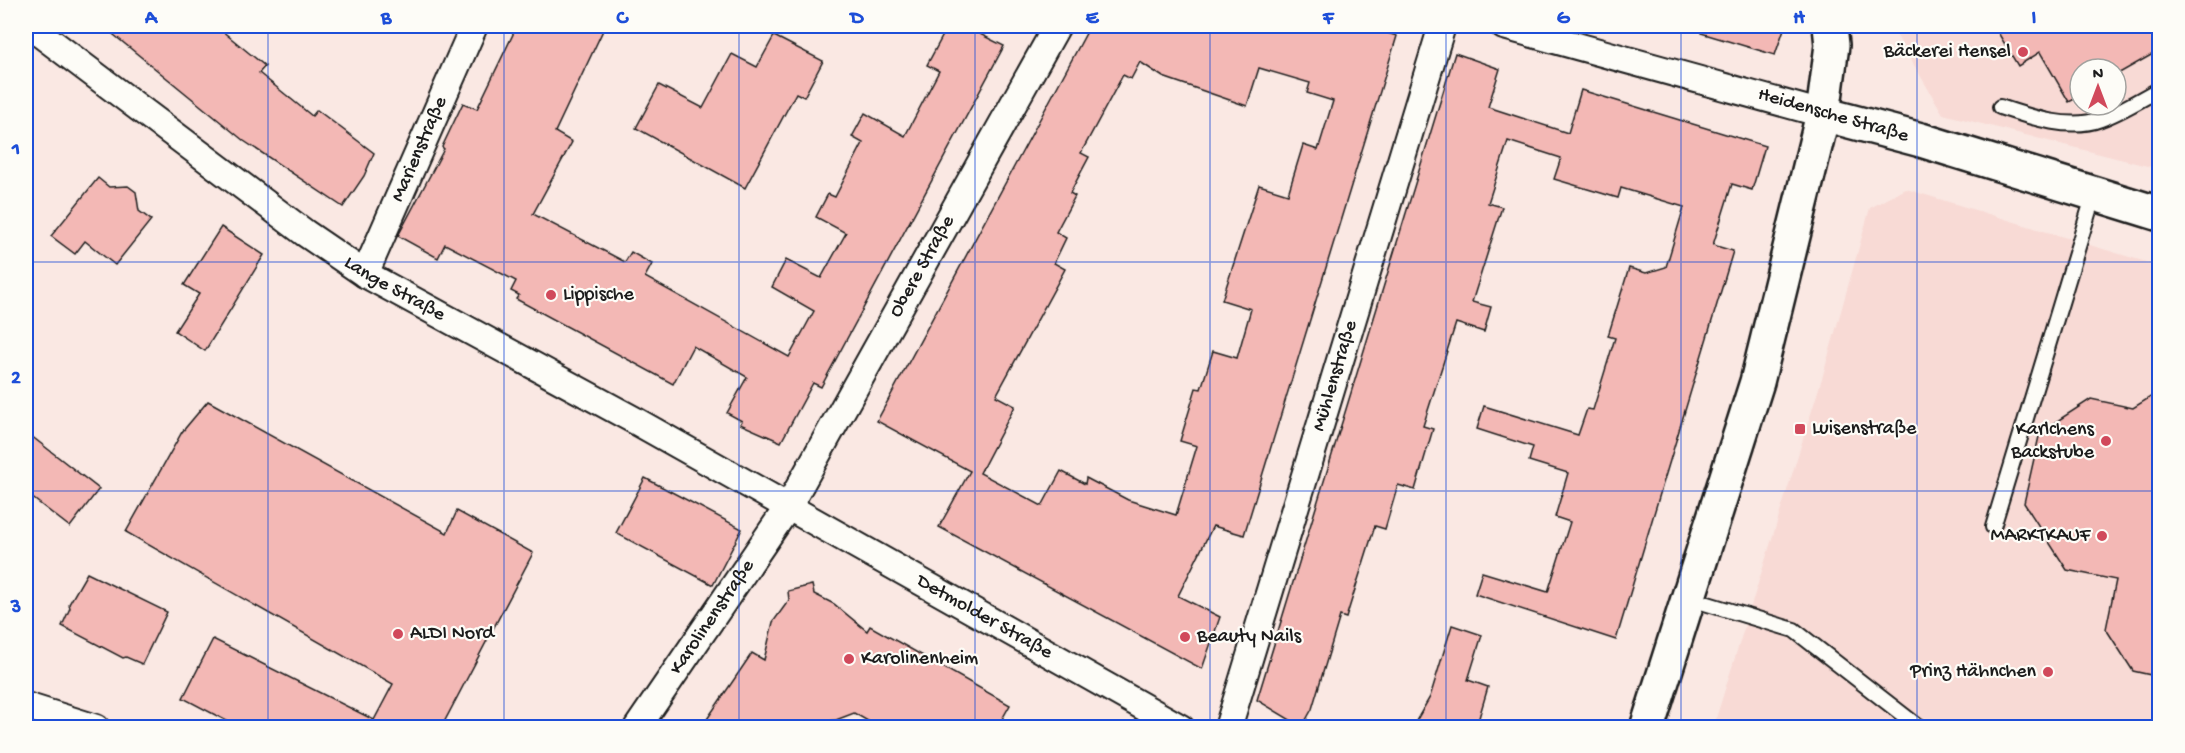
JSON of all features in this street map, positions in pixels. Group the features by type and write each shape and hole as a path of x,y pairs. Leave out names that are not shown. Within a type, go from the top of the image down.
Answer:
{"main road":[{"path":"1647,728 1757,382 1823,114 1832,45 1830,26"},
{"name":"Heidensche Straße","path":"1823,114 1920,140 2160,214"}],"street":[{"name":"Lange Straße","path":"30,26 304,233 365,274 788,507"},
{"name":"Marienstraße","path":"365,274 474,26"},
{"name":"Obere Straße","path":"788,507 1057,26"},
{"name":"Mühlenstraße","path":"1228,728 1442,26"},
{"name":"Heidensche Straße","path":"1504,26 1823,114"},
{"name":"Karolinenstraße","path":"637,728 788,507"},
{"name":"Detmolder Straße","path":"788,507 1181,728"},
{"path":"26,706 96,728"}],"lane":[{"path":"2000,107 2031,117 2070,123 2100,120 2160,89"},
{"path":"1993,527 2094,194"},
{"path":"1688,598 1794,630 1920,728"}],"shaded area":[{"path":"1891,26 2159,26 2159,169 1943,114"},
{"path":"1906,189 2159,266 2159,727 1713,728 1823,375 1870,208"}],"building":[{"path":"103,26 216,26 265,66 259,73 312,116 317,110 374,153 364,176 343,207 244,141"},
{"path":"517,26 605,26 555,132 572,142 533,214 625,262 631,252 652,264 645,277 789,357 814,311 772,287 786,260 821,278 846,233 816,217 828,194 835,197 863,143 852,137 865,113 905,136 939,71 927,65 948,26 964,26 1004,46 821,387 813,383 781,442 740,424 742,421 727,413 747,377 693,346 673,384 516,299 519,295 511,291 516,281 445,244 438,258 398,236 444,149 442,147 463,103 477,109"},
{"path":"1090,26 1364,26 1397,36 1244,535 1213,526 1178,596 1220,617 1202,669 939,527 970,471 877,421","holes":["1140,62 1163,77 1247,106 1259,68 1310,83 1307,93 1333,101 1318,150 1303,145 1288,194 1259,185 1222,300 1251,309 1237,358 1213,351 1201,389 1196,388 1180,441 1197,446 1176,515 1128,500 1086,478 1085,484 1061,471 1042,506 980,473 1015,406 996,396 1065,269 1054,263 1066,238 1056,232 1075,196 1070,193 1089,157 1081,153 1123,75 1131,79"]},
{"path":"1702,26 1785,26 1775,55 1701,33"},
{"path":"1994,26 2160,26 2160,50 2128,68 2128,57 2068,57 2068,100 2040,52 2018,66"},
{"path":"774,36 823,61 804,97 796,93 745,188 636,128 659,85 703,108 732,54 757,67"},
{"path":"1455,53 1500,69 1488,107 1568,133 1581,90 1765,146 1752,190 1732,184 1713,245 1733,251 1616,640 1475,594 1482,572 1548,592 1570,522 1555,517 1568,473 1529,461 1533,447 1477,429 1484,406 1578,435 1587,409 1593,410 1615,338 1608,336 1629,268 1646,273 1666,267 1684,207 1621,188 1618,198 1554,179 1561,158 1508,141 1488,203 1502,207 1472,302 1491,307 1484,332 1456,323 1423,426 1433,429 1415,490 1398,485 1385,529 1375,526 1346,618 1340,616 1312,709 1302,727 1257,700"},
{"path":"98,178 109,187 128,186 136,192 139,211 151,220 115,265 85,241 75,254 51,236"},
{"path":"221,227 264,255 205,351 175,331 199,294 184,285"},
{"name":"MARKTKAUF","path":"2160,391 2160,677 2133,671 2106,629 2116,580 2067,570 2024,503 2040,432 2091,399 2133,408"},
{"name":"ALDI Nord","path":"208,401 447,533 457,511 533,553 441,728 240,728 183,698 213,639 374,720 393,684 126,532 182,432"},
{"path":"26,432 99,489 70,527 26,493"},
{"path":"645,478 742,529 713,585 616,533"},
{"path":"87,573 167,612 142,664 126,657 123,658 62,626 70,608 69,604"},
{"name":"Karolinenheim","path":"812,585 814,594 834,604 867,631 870,626 1010,705 997,728 880,728 854,713 836,720 813,723 807,728 701,728 752,653 764,660 773,622 789,600 788,591"},
{"path":"1452,625 1482,635 1468,680 1488,687 1476,728 1412,728 1430,697"}],"place":[{"name":"Bäckerei Hensel","path":"2023,52"},
{"name":"Lippische","path":"551,295"},
{"name":"Luisenstraße","path":"1800,429"},
{"name":"Karlchens Backstube","path":"2106,441"},
{"name":"MARKTKAUF","path":"2102,536"},
{"name":"ALDI Nord","path":"398,634"},
{"name":"Beauty Nails","path":"1185,637"},
{"name":"Karolinenheim","path":"849,659"},
{"name":"Prinz Hähnchen","path":"2048,672"}]}
